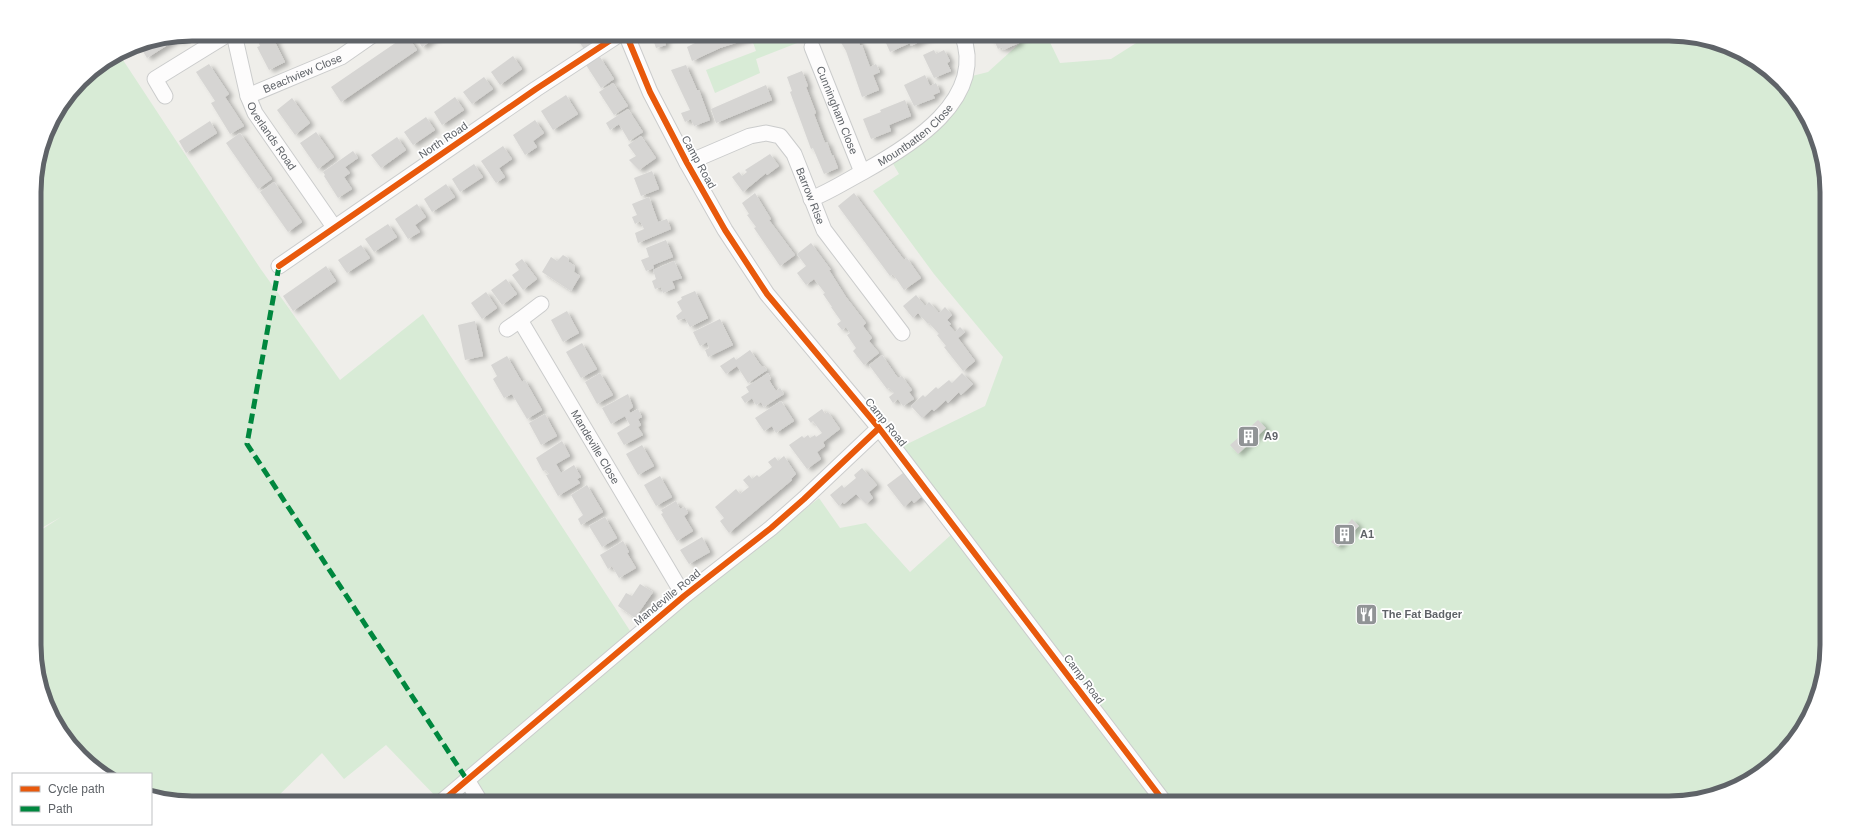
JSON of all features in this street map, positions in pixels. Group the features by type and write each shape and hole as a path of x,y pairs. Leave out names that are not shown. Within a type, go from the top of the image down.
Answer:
{"street":[{"path":"165,96 155,79 217,41"},
{"name":"Overlands Road","path":"236,41 248,96 259,121 334,227"},
{"name":"Beachview Close","path":"248,96 340,57 364,41"},
{"name":"North Road","path":"279,266 536,89 609,41"},
{"name":"Camp Road","path":"629,41 650,92 687,163 725,230 767,294 879,428 1160,796"},
{"name":"Mountbatten Close","path":"811,199 826,193 916,140 955,99 967,71 967,50 964,41"},
{"name":"Cunningham Close","path":"812,47 862,172"},
{"name":"Barrow Rise","path":"687,163 750,136 766,133 774,134 785,141 794,154 820,222 829,238 902,334"},
{"path":"507,329 541,304"},
{"name":"Mandeville Close","path":"520,320 684,596"},
{"name":"Mandeville Road","path":"448,796 684,596 804,499 879,428"},
{"path":"467,780 477,796"}],"green space":[{"path":"752,41 802,41 756,59 760,73 715,93 706,70 756,51"},
{"path":"1022,41 1049,41 1060,63 1111,59 1139,41 1679,41 1708,46 1727,52 1753,66 1769,78 1783,92 1795,108 1809,134 1815,153 1820,182 1820,655 1815,684 1809,703 1795,729 1783,745 1769,759 1753,771 1727,785 1708,791 1679,796 435,796 386,745 344,779 322,753 278,796 182,796 152,791 152,773 111,773 92,759 78,745 66,729 52,703 46,684 41,655 41,530 61,517 41,528 41,182 49,143 61,116 78,92 92,78 108,66 122,58 260,268 340,380 423,314 638,643 819,498 840,528 866,523 910,572 952,534 897,449 985,406 1003,357 934,274 873,191 899,174 892,162 968,77 988,72"}],"building":[{"path":"258,41 274,41 285,62 269,70 257,47 260,46"},
{"path":"398,41 411,41 417,50 341,102 331,87"},
{"path":"418,41 431,41 422,47"},
{"path":"579,41 595,41 584,49"},
{"path":"654,41 664,41 666,45 656,48"},
{"path":"699,41 742,41 720,48 692,61 687,47"},
{"path":"840,41 859,41 860,45 862,45 870,67 876,64 880,72 873,75 879,90 862,97 846,51"},
{"path":"885,41 921,41 911,46 910,43 890,52"},
{"path":"994,41 1018,41 1019,43 1003,50 1002,47 998,49"},
{"path":"172,42 147,58 142,49"},
{"path":"934,50 936,54 944,50 950,61 947,63 951,71 934,78 923,55"},
{"path":"513,56 522,69 500,85 491,72"},
{"path":"600,57 614,79 601,88 586,65"},
{"path":"209,64 229,94 225,97 244,126 230,134 211,103 215,101 196,72"},
{"path":"686,65 697,90 699,90 710,120 694,126 691,119 685,122 681,113 690,110 671,70"},
{"path":"802,71 808,86 806,87 816,113 814,114 825,143 827,142 838,168 824,174 813,148 811,149 790,92 792,91 787,77"},
{"path":"925,75 930,86 936,83 940,92 933,95 935,98 914,106 904,85"},
{"path":"484,77 493,89 472,104 463,92"},
{"path":"613,83 628,106 614,115 599,92"},
{"path":"766,85 772,100 716,123 711,109"},
{"path":"566,95 578,114 553,130 541,111"},
{"path":"455,97 464,110 442,125 434,112"},
{"path":"292,98 310,123 295,135 277,110"},
{"path":"905,100 911,116 889,125 891,131 871,139 863,119"},
{"path":"628,109 643,132 629,141 619,124 610,130 606,123"},
{"path":"426,117 435,130 413,145 404,132"},
{"path":"535,120 544,133 533,141 537,147 525,155 513,135"},
{"path":"210,121 217,133 186,153 179,141"},
{"path":"316,132 334,157 318,169 300,143"},
{"path":"240,133 272,179 258,189 226,143"},
{"path":"641,136 656,158 639,170 629,160 636,156 628,145"},
{"path":"397,137 406,150 381,168 371,155"},
{"path":"503,146 512,159 499,168 505,177 496,183 481,161"},
{"path":"353,151 358,158 345,167 350,173 344,177 352,189 338,198 323,172"},
{"path":"770,154 779,166 767,175 766,173 743,192 732,177 739,172 742,176 747,172 745,170"},
{"path":"474,164 483,177 460,192 452,179"},
{"path":"652,171 659,189 641,196 634,178"},
{"path":"274,182 302,222 288,232 260,192"},
{"path":"446,184 455,197 432,212 424,199"},
{"path":"755,193 771,219 769,220 795,255 780,266 754,228 756,227 747,215 749,214 742,203"},
{"path":"854,193 904,260 907,258 921,278 904,290 893,274 890,276 838,206"},
{"path":"649,197 658,222 667,219 671,229 638,243 635,233 644,229 640,221 635,224 632,217 637,215 632,204"},
{"path":"417,204 426,217 415,225 420,232 408,239 395,219"},
{"path":"388,224 397,237 374,252 365,239"},
{"path":"666,240 673,257 653,265 654,268 646,271 641,260 649,257 646,248"},
{"path":"811,243 831,270 829,270 846,297 866,323 863,326 872,338 869,341 879,353 864,365 853,351 856,348 847,335 850,333 846,327 842,330 837,324 841,321 823,294 825,293 814,279 806,285 797,273 806,266 797,254"},
{"path":"361,245 370,258 347,273 338,260"},
{"path":"563,255 575,266 574,272 580,276 571,291 542,272 551,257 557,261"},
{"path":"522,259 537,279 523,290 512,275 519,270 515,264"},
{"path":"674,261 682,278 672,281 675,288 663,293 661,287 655,289 652,281 656,279 653,270"},
{"path":"326,266 336,281 293,311 283,296"},
{"path":"506,279 517,294 502,305 491,290"},
{"path":"695,291 708,318 690,327 685,318 678,320 676,316 682,311 677,302 682,299 681,297"},
{"path":"486,292 497,308 482,319 471,303"},
{"path":"916,295 925,306 929,302 939,313 945,307 952,315 947,320 951,324 949,325 955,332 960,327 965,332 958,338 975,361 963,371 944,347 946,346 937,335 939,334 929,323 928,324 918,313 913,318 903,306"},
{"path":"567,311 579,333 563,342 551,320"},
{"path":"720,319 733,345 708,357 705,350 709,348 707,342 700,346 693,332"},
{"path":"475,321 483,356 465,360 458,325"},
{"path":"582,343 597,369 581,378 566,352"},
{"path":"750,350 762,367 764,366 767,370 748,383 737,366 726,374 720,366 734,357 736,360"},
{"path":"882,355 898,378 902,376 912,390 909,392 914,399 903,406 898,399 893,403 889,397 894,393 889,388 887,389 869,365"},
{"path":"507,356 522,382 525,380 542,410 527,419 512,394 504,398 493,379 497,376 491,365"},
{"path":"600,373 613,395 597,404 585,382"},
{"path":"768,373 771,379 769,380 776,391 780,388 784,394 764,407 761,402 756,405 752,398 745,403 741,397 749,392 746,387"},
{"path":"962,373 973,384 961,395 959,392 948,403 946,400 934,411 932,409 922,418 911,406 923,395 925,397 936,387 938,389 949,380 952,383"},
{"path":"628,394 633,407 629,410 630,413 638,409 642,417 638,419 641,425 638,427 643,435 624,445 617,433 630,425 625,416 611,424 602,408"},
{"path":"781,401 794,421 776,433 772,426 764,431 755,418"},
{"path":"822,409 825,414 828,412 840,429 823,442 825,446 817,452 821,459 807,469 789,445 802,436 804,438 808,435 810,438 815,435 816,437 822,433 813,421 811,423 808,419"},
{"path":"545,414 557,436 541,445 529,423"},
{"name":"A9","path":"1258,420 1266,428 1238,454 1230,445"},
{"path":"562,441 570,456 556,464 561,473 574,465 581,477 577,479 580,483 558,496 546,475 549,474 546,470 543,471 536,458"},
{"path":"642,445 654,466 638,475 626,454"},
{"path":"784,456 796,474 791,479 792,480 729,533 720,521 724,518 715,507 736,489 740,494 749,487 743,480 749,475 752,479 757,475 759,477 772,467 768,462 775,457 778,461"},
{"path":"862,468 877,485 869,492 873,498 866,504 856,494 844,504 843,502 839,506 830,495 842,485 844,488 856,478 854,475"},
{"path":"903,473 922,496 914,503 912,500 904,507 887,485"},
{"path":"660,476 672,497 656,506 644,485"},
{"path":"587,485 603,512 581,525 578,519 583,515 571,495"},
{"path":"676,501 680,509 685,507 688,513 684,516 693,531 677,541 661,514 663,513 661,510"},
{"path":"605,517 617,538 602,547 589,526"},
{"name":"A1","path":"1352,519 1359,526 1338,547 1331,542"},
{"path":"702,537 710,552 689,564 680,550"},
{"path":"623,541 629,552 627,553 636,568 619,578 612,566 608,569 600,555"},
{"path":"640,584 653,592 635,618 618,606 626,593 632,596"}],"marked path":[{"path":"279,266 247,444 467,780"}],"cycle path":[{"path":"279,266 536,89 609,41"},
{"path":"629,41 650,92 687,163 725,230 767,294 879,428 1160,796"},
{"path":"448,796 684,596 771,528 879,428"}],"place":[{"name":"A9","path":"1248,436"},
{"name":"A1","path":"1345,534"},
{"name":"The Fat Badger","path":"1366,614"}]}
